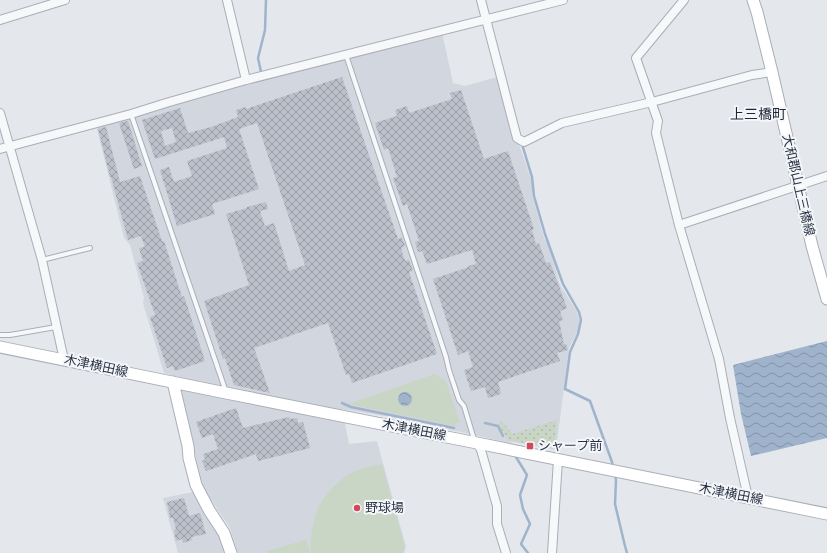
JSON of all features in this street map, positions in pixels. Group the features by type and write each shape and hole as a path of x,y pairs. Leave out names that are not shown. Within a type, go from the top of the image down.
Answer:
{"main road":[{"name":"大和郡山上三橋線","path":"753,0 772,72 812,246 827,299"},
{"name":"木津横田線","path":"0,347 226,394 827,514"},
{"path":"173,382 196,485 209,510 224,533 231,553"}],"street":[{"path":"0,20 65,0"},
{"path":"227,0 246,80"},
{"path":"480,0 520,140 562,123 652,102 752,75 772,72"},
{"path":"0,149 131,114 246,80 563,0"},
{"path":"684,0 636,58 658,121 656,133 679,225 719,359 730,418 748,493 747,497"},
{"path":"0,114 42,260 64,360"},
{"path":"679,225 827,176"},
{"path":"477,443 481,450 497,506 497,524 506,553"},
{"path":"552,553 558,460"}],"lane":[{"path":"346,54 442,343 448,370 458,400 464,406 473,436 477,443"},
{"path":"131,114 226,394"},
{"path":"42,260 90,248"},
{"path":"0,335 10,335 57,327"}],"shaded area":[{"path":"442,32 453,83 465,86 497,77 513,136 519,144 532,182 533,198 544,238 550,249 560,285 577,312 580,323 569,348 556,450 513,442 510,443 427,423 342,409 349,444 377,441 406,547 404,553 238,553 230,528 202,486 179,377 164,373 143,303 144,298 130,245 124,238 96,125"},
{"path":"193,492 221,538 225,553 178,553 163,498"}],"green space":[{"path":"435,374 446,381 460,423 456,423 455,426 348,404"},
{"path":"557,420 555,448 508,440 498,424 502,422 513,434"},
{"name":"野球場","path":"382,464 405,547 402,553 311,553 311,536 316,513 328,493 333,487 351,473"},
{"path":"306,540 310,553 268,553 267,551"}],"water":[{"path":"827,341 827,438 751,456 741,414 733,365"},
{"path":"402,392 408,392 412,396 412,402 408,406 402,406 398,402 398,396"}],"building":[{"path":"342,77 398,239 402,238 405,246 401,248 405,261 409,260 413,271 409,272 437,354 352,383 349,374 346,375 328,323 254,348 270,393 234,385 225,358 223,359 204,301 249,285 226,214 266,202 268,209 260,211 265,226 274,223 289,271 305,265 257,123 239,129 259,189 212,204 215,214 177,226 160,170 169,167 174,182 192,176 187,161 227,148 224,137 155,159 142,120 180,108 188,133 211,127 238,117 236,110 246,107 246,109","holes":["172,128 176,142 165,146 161,131"]},
{"path":"461,90 484,159 508,151 534,229 532,230 536,244 539,243 546,263 550,262 567,308 560,311 563,320 559,321 564,344 566,344 568,350 557,353 560,361 498,382 501,394 488,398 485,387 471,391 464,370 473,367 468,351 458,355 433,279 476,264 472,250 427,264 422,251 418,252 415,242 419,241 407,204 403,206 393,178 397,177 388,148 384,150 375,123 397,116 395,110 407,106 409,113 452,99 450,93"},
{"path":"128,121 142,166 134,169 119,123"},
{"path":"106,127 120,182 140,176 162,241 164,241 182,297 184,296 205,361 175,371 173,366 167,368 150,317 155,315 137,263 143,261 139,248 145,247 141,236 128,240 110,177 98,129"},
{"path":"236,408 243,428 289,417 290,419 297,418 298,423 303,422 310,448 258,461 256,454 206,471 202,461 205,460 203,454 218,449 213,434 202,438 196,422"},
{"path":"184,498 189,516 200,513 206,534 191,537 192,540 183,543 182,539 176,541 174,530 176,529 173,518 170,518 167,502"}],"waterway":[{"path":"261,72 258,58 265,30 266,0"},
{"path":"522,144 532,177 534,196 545,234 563,284 579,312 581,320 578,334 570,352 565,389 590,401 613,468"},
{"path":"342,403 351,407 454,428"},
{"path":"485,423 498,426 503,436"},
{"path":"516,457 527,475 520,495 523,509 530,524 521,544 528,553"},
{"path":"615,475 615,504 627,553"}],"place":[{"name":"シャープ前","path":"530,446"},
{"name":"野球場","path":"357,508"}],"district":[{"name":"上三橋町","path":"758,114"}]}
